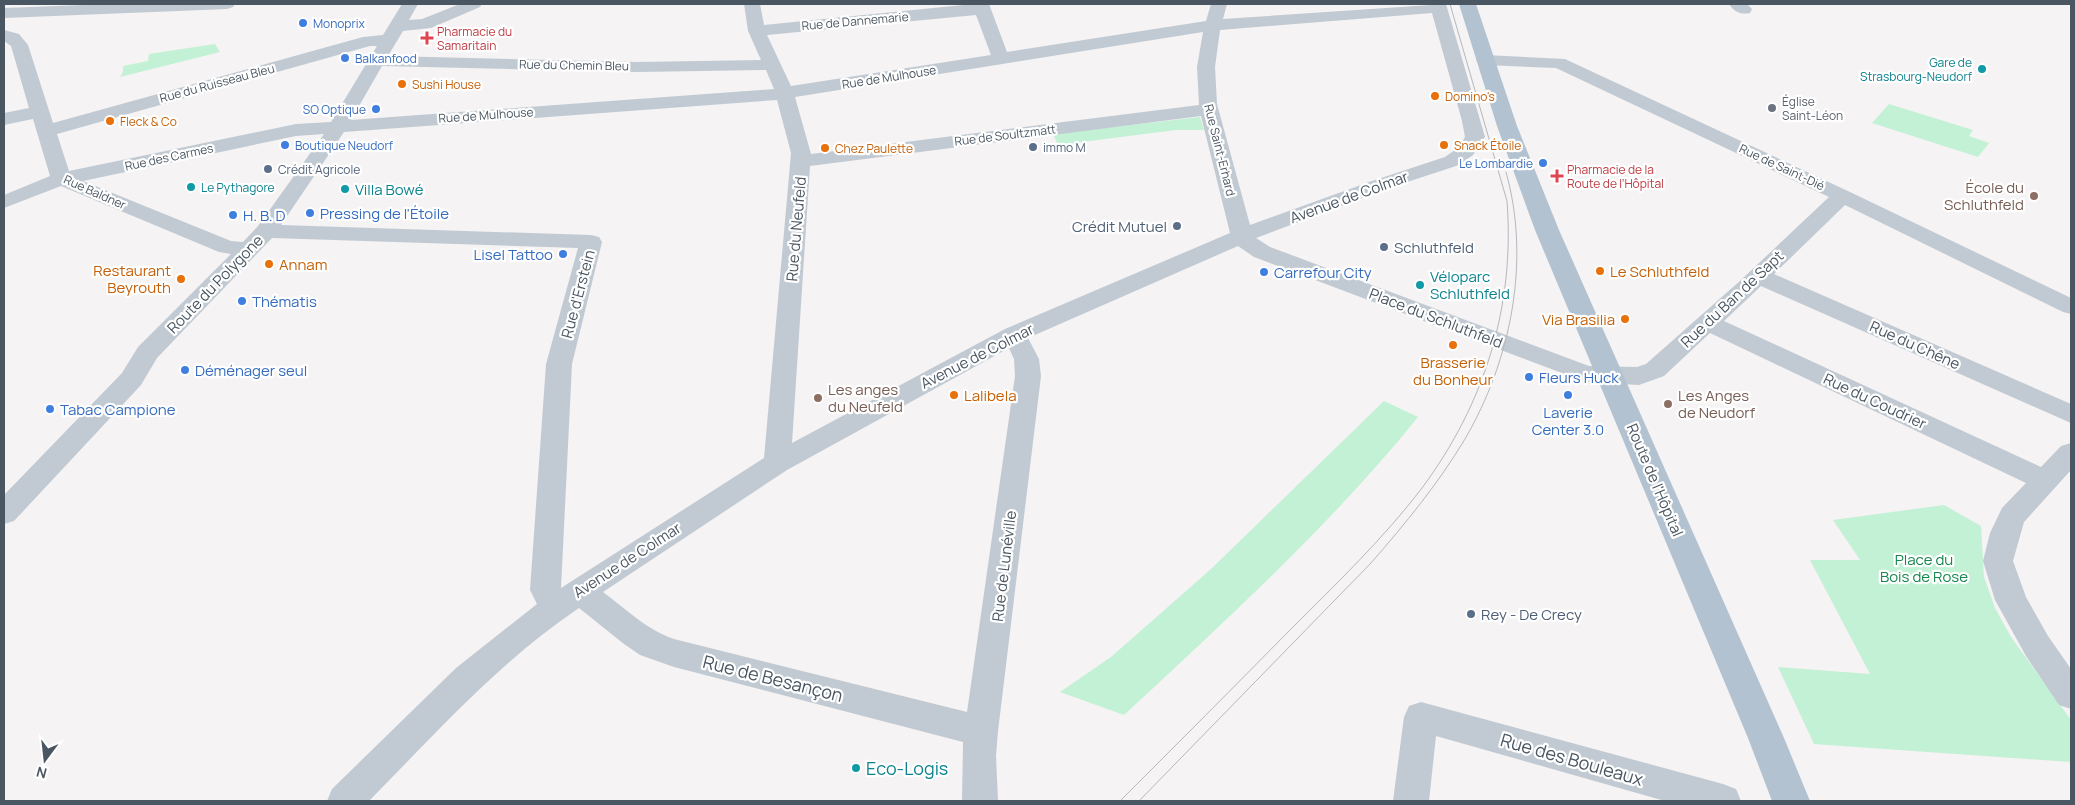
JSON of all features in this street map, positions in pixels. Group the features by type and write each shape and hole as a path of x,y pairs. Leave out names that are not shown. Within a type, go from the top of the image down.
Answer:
{"main road":[{"path":"1467,4 1485,60"},
{"name":"Route de l'Hôpital","path":"1485,60 1519,158 1547,230 1766,738 1791,801"}],"street":[{"path":"4,13 226,4"},
{"name":"Route du Polygone","path":"4,513 132,379 148,353 258,240 316,161 410,4"},
{"name":"Rue du Ruisseau Bleu","path":"45,131 370,41 430,23 474,4"},
{"name":"Rue du Neufeld","path":"752,4 757,31 785,94 801,146 777,463"},
{"name":"Rue Saint-Erhard","path":"1219,4 1213,25 1206,67 1209,109 1242,236"},
{"path":"981,6 1000,59"},
{"name":"Rue de Dannemarie","path":"757,31 981,6"},
{"name":"Rue de Mulhouse","path":"337,126 785,94 1213,25 1438,6"},
{"name":"Avenue de Colmar","path":"345,801 468,678 568,599 777,463 1014,335 1242,236 1380,185 1452,161 1466,151 1475,137 1472,121 1438,6"},
{"name":"Rue Baldner","path":"4,35 17,41 61,179 227,247 258,240"},
{"name":"Rue de Saint-Dié","path":"1485,60 1559,63 1843,196 2071,307"},
{"name":"Rue du Chemin Bleu","path":"377,61 638,67 771,65"},
{"name":"Rue de Soultzmatt","path":"801,162 1209,109"},
{"path":"4,120 39,112"},
{"name":"Rue des Carmes","path":"4,202 61,179 289,131 337,126"},
{"name":"Rue du Ban de Sapt","path":"1608,375 1639,376 1655,370 1843,196"},
{"name":"Place du Schluthfeld","path":"1242,236 1246,242 1262,252 1421,313 1586,374 1608,375"},
{"name":"Rue d'Erstein","path":"258,240 591,242 559,364 545,590 568,599"},
{"name":"Rue du Chêne","path":"1758,276 2071,414"},
{"name":"Rue du Coudrier","path":"1706,322 2044,480"},
{"name":"Rue de Lunéville","path":"980,801 979,756 1028,376 1026,354 1014,335"},
{"path":"2071,453 2012,516 2005,533 1998,561 2011,600 2037,646 2071,695"},
{"name":"Rue de Besançon","path":"568,599 651,645 674,653 982,731"},
{"name":"Rue des Bouleaux","path":"1411,801 1420,717 1723,801"}],"green space":[{"path":"215,44 220,52 120,77 123,72 123,66 148,61 149,54"},
{"path":"1889,104 1973,130 1969,136 1989,143 1978,157 1872,123"},
{"path":"1200,117 1204,130 1176,130 1058,145 1053,134"},
{"path":"1384,401 1418,417 1313,534 1239,608 1124,715 1060,692 1111,657 1211,569"},
{"name":"Place du Bois de Rose","path":"1944,505 1981,526 1984,577 1995,608 2011,637 2071,720 2071,762 1814,744 1778,667 1870,674 1810,560 1860,560 1833,520"}],"tram line":[{"path":"1120,801 1342,578 1407,507 1444,456 1479,388 1500,316 1506,278 1508,240 1507,201 1450,4"},
{"path":"1139,801 1371,563 1421,503 1465,439 1481,408 1494,376 1505,343 1512,309 1516,275 1517,240 1506,172"}],"place":[{"name":"Monoprix","path":"303,23"},
{"name":"Pharmacie du Samaritain","path":"427,38"},
{"name":"Balkanfood","path":"345,58"},
{"name":"Gare de Strasbourg-Neudorf","path":"1982,69"},
{"name":"Sushi House","path":"402,84"},
{"name":"Domino's","path":"1435,96"},
{"name":"Église Saint-Léon","path":"1772,108"},
{"name":"SO Optique","path":"376,109"},
{"name":"Fleck & Co","path":"110,121"},
{"name":"Boutique Neudorf","path":"285,145"},
{"name":"Snack Étoile","path":"1444,145"},
{"name":"immo M","path":"1033,147"},
{"name":"Chez Paulette","path":"825,148"},
{"name":"Le Lombardie","path":"1543,163"},
{"name":"Crédit Agricole","path":"268,169"},
{"name":"Pharmacie de la Route de l’Hôpital","path":"1557,176"},
{"name":"Le Pythagore","path":"191,187"},
{"name":"Villa Bowé","path":"345,189"},
{"name":"École du Schluthfeld","path":"2034,196"},
{"name":"Pressing de l'Étoile","path":"310,213"},
{"name":"H. B. D","path":"233,215"},
{"name":"Crédit Mutuel","path":"1177,226"},
{"name":"Schluthfeld","path":"1384,247"},
{"name":"Lisel Tattoo","path":"563,254"},
{"name":"Annam","path":"269,264"},
{"name":"Le Schluthfeld","path":"1600,271"},
{"name":"Carrefour City","path":"1264,272"},
{"name":"Restaurant Beyrouth","path":"181,279"},
{"name":"Véloparc Schluthfeld","path":"1420,285"},
{"name":"Thématis","path":"242,301"},
{"name":"Via Brasilia","path":"1625,319"},
{"name":"Brasserie du Bonheur","path":"1453,345"},
{"name":"Déménager seul","path":"185,370"},
{"name":"Fleurs Huck","path":"1529,377"},
{"name":"Lalibela","path":"954,395"},
{"name":"Laverie Center 3.0","path":"1568,395"},
{"name":"Les anges du Neufeld","path":"818,398"},
{"name":"Les Anges de Neudorf","path":"1668,404"},
{"name":"Tabac Campione","path":"50,409"},
{"name":"Rey - De Crecy","path":"1471,614"},
{"name":"Eco-Logis","path":"856,768"}]}
